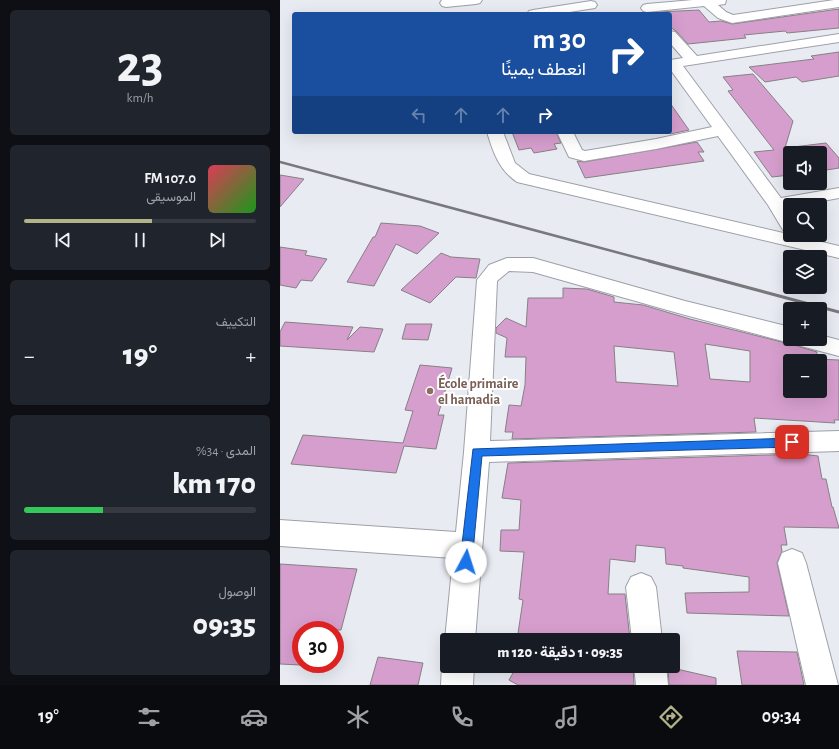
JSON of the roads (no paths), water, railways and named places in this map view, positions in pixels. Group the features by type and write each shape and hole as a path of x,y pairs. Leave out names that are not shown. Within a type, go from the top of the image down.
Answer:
{"street":[{"path":"447,6 476,0"},
{"path":"646,7 708,3 728,0"},
{"path":"770,0 783,11"},
{"path":"836,0 839,3"},
{"path":"708,3 722,15 730,19 839,3"},
{"path":"548,12 592,6"},
{"path":"672,37 693,60"},
{"path":"672,64 839,38"},
{"path":"672,65 722,130 783,215"},
{"path":"566,134 575,153 584,156 652,138 722,130"},
{"path":"496,134 506,163 516,175 523,178 783,236"},
{"path":"776,204 839,193"},
{"path":"807,242 839,252"},
{"path":"461,633 477,452 487,280 492,273 505,265 533,265 685,308 783,333"},
{"path":"827,345 839,348"},
{"path":"477,452 839,441"},
{"path":"280,533 468,546"},
{"path":"792,563 822,685"},
{"path":"641,587 646,633"},
{"path":"457,685 458,673"},
{"path":"651,673 652,685"}],"railway":[{"path":"280,162 653,262"},
{"path":"649,261 839,312"}],"place":[{"name":"École primaire el hamadia","path":"430,391"}]}
